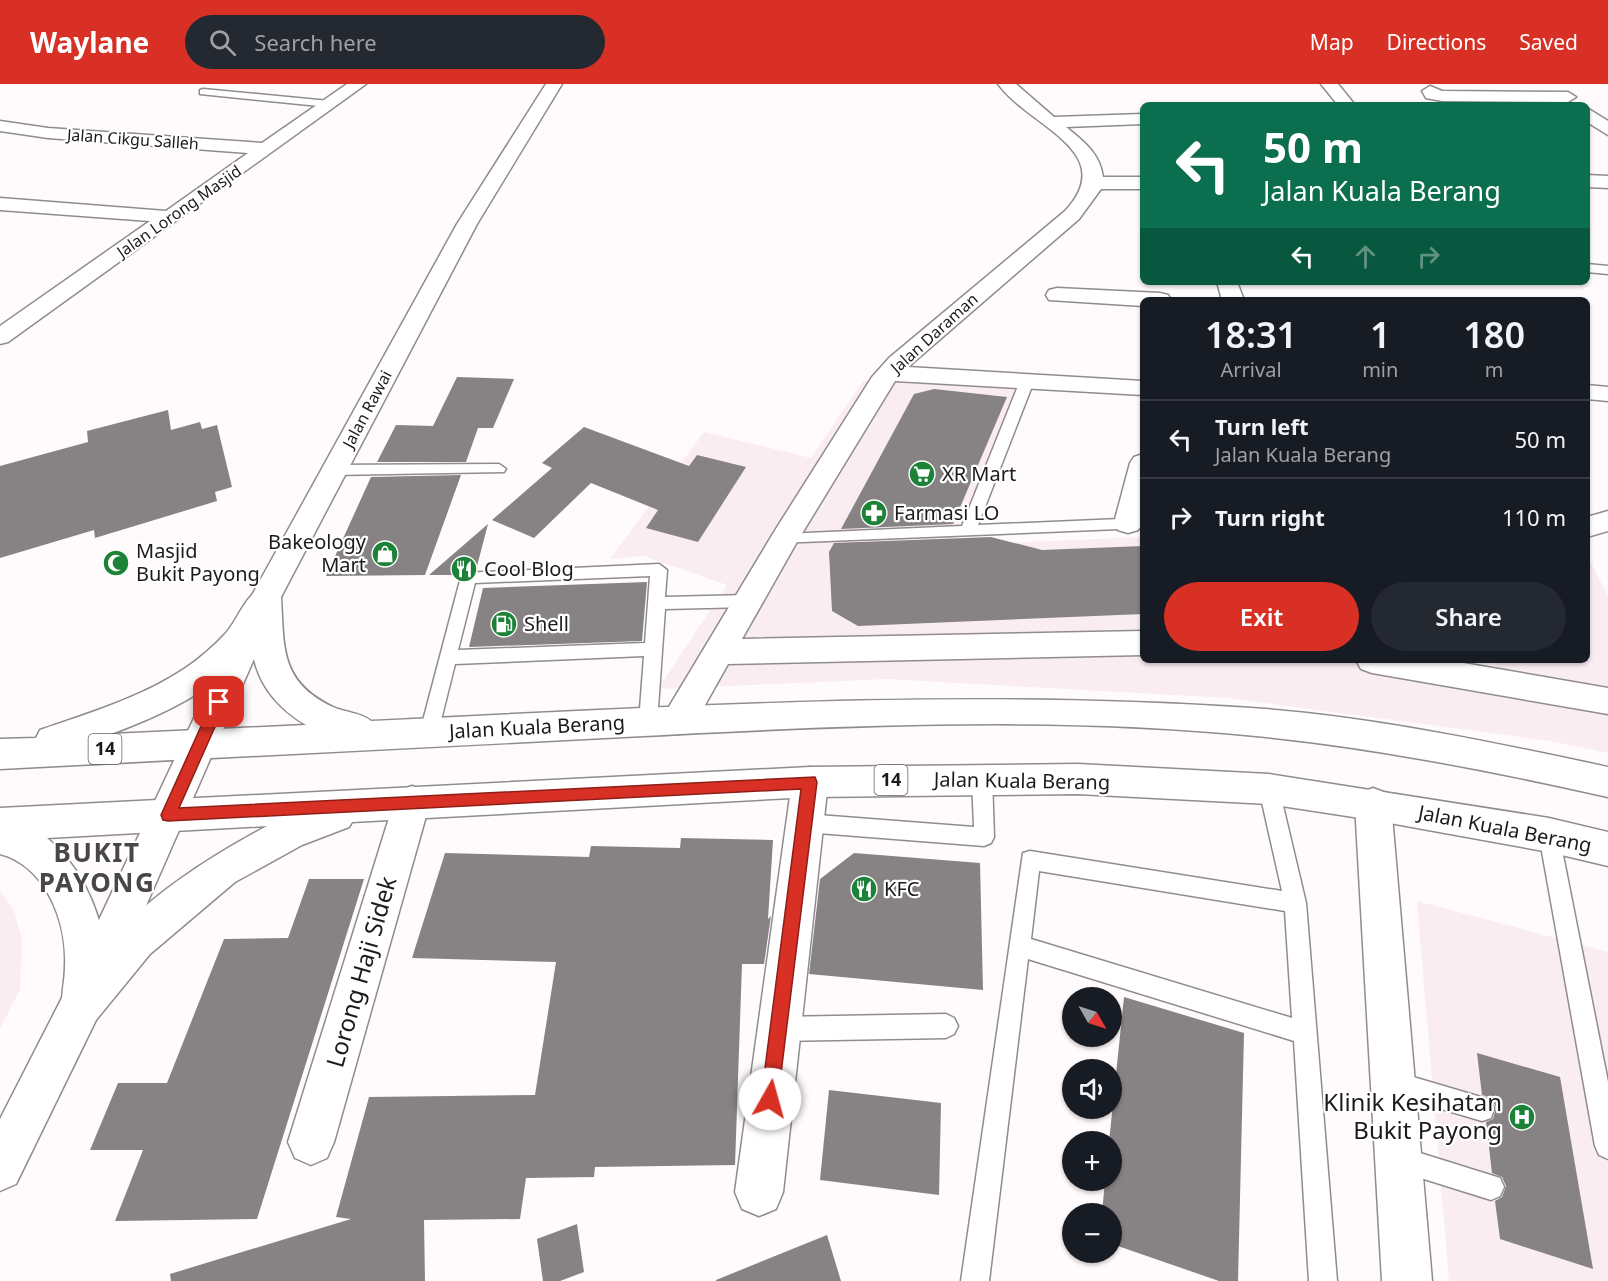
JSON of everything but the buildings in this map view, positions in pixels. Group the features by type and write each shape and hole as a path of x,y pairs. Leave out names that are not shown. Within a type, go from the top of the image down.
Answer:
{"main road":[{"name":"Jalan Lorong Masjid","path":"0,337 358,84"},
{"name":"Jalan Rawai","path":"81,1005 266,597 467,224 554,84"},
{"path":"1329,84 1344,102"},
{"path":"1013,85 1048,122 1085,152 1093,166 1095,183 1140,183"},
{"path":"1434,89 1565,94 1442,96 1429,92 1434,89"},
{"path":"1590,115 1608,130"},
{"path":"1048,122 1140,119"},
{"name":"Jalan Cikgu Salleh","path":"0,126 48,133 266,149"},
{"path":"1590,181 1608,182"},
{"name":"Jalan Daraman","path":"664,721 719,652 784,539 889,373 980,291 1072,216 1088,198 1095,183"},
{"path":"0,204 170,217"},
{"path":"1057,295 1140,299"},
{"path":"889,373 1140,388"},
{"path":"1590,392 1608,394"},
{"path":"1135,523 1140,486"},
{"path":"1590,526 1608,521"},
{"path":"266,597 271,658 281,685 308,710 337,726 390,734"},
{"path":"6,754 117,719 170,693 235,644 266,597"},
{"path":"719,652 1140,642"},
{"path":"1389,663 1608,701"},
{"name":"Jalan Kuala Berang","path":"6,754 807,714 1067,712 1254,722 1371,737 1531,765 1608,782"},
{"name":"Jalan Kuala Berang","path":"0,824 810,782 982,778 1078,779 1269,789 1373,804 1549,835 1608,849"},
{"path":"759,1192 810,782"},
{"name":"Lorong Haji Sidek","path":"311,1142 412,802"},
{"path":"0,1168 81,1005 136,940 221,870 290,833 371,804"},
{"path":"1373,804 1398,1159 1412,1279"},
{"path":"0,837 32,848 53,867 68,894 81,926 86,962 81,1005"}],"lane":[{"path":"203,92 330,104"},
{"path":"1590,268 1608,270"},
{"path":"968,531 1027,381"},
{"path":"333,470 499,469"},
{"path":"784,539 1135,523"},
{"path":"429,732 468,577 659,570 654,649 664,721"},
{"path":"657,603 748,601"},
{"path":"448,657 654,649"},
{"path":"805,823 984,837 982,778"},
{"path":"1269,789 1295,903 1323,1281"},
{"path":"1549,835 1608,1146"},
{"path":"975,1281 1030,860 1295,903"},
{"path":"1019,946 1304,1033"},
{"path":"779,1029 946,1026"},
{"path":"1393,1083 1482,1109"},
{"path":"1398,1159 1491,1187"}],"shaded area":[{"path":"863,381 1018,389 954,545 1140,537 1140,663 1410,663 1499,676 1495,663 1590,663 1590,561 1608,596 1608,753 1551,741 1227,698 888,679 658,689 727,585 644,556 610,559 704,432 811,458"},
{"path":"0,891 14,910 22,940 20,989 0,1029"},
{"name":"Klinik Kesihatan Bukit Payong","path":"1417,901 1608,952 1608,1281 1449,1281"}],"place":[{"name":"XR Mart","path":"922,474"},
{"name":"Farmasi LO","path":"874,513"},
{"name":"Bakeology Mart","path":"385,554"},
{"name":"Masjid Bukit Payong","path":"116,563"},
{"name":"Cool Blog","path":"464,569"},
{"name":"Shell","path":"504,624"},
{"name":"KFC","path":"864,889"},
{"name":"Klinik Kesihatan Bukit Payong","path":"1522,1117"}],"district":[{"name":"BUKIT PAYONG","path":"97,868"}],"route":[{"path":"219,702 168,815 810,782 770,1099"}]}
